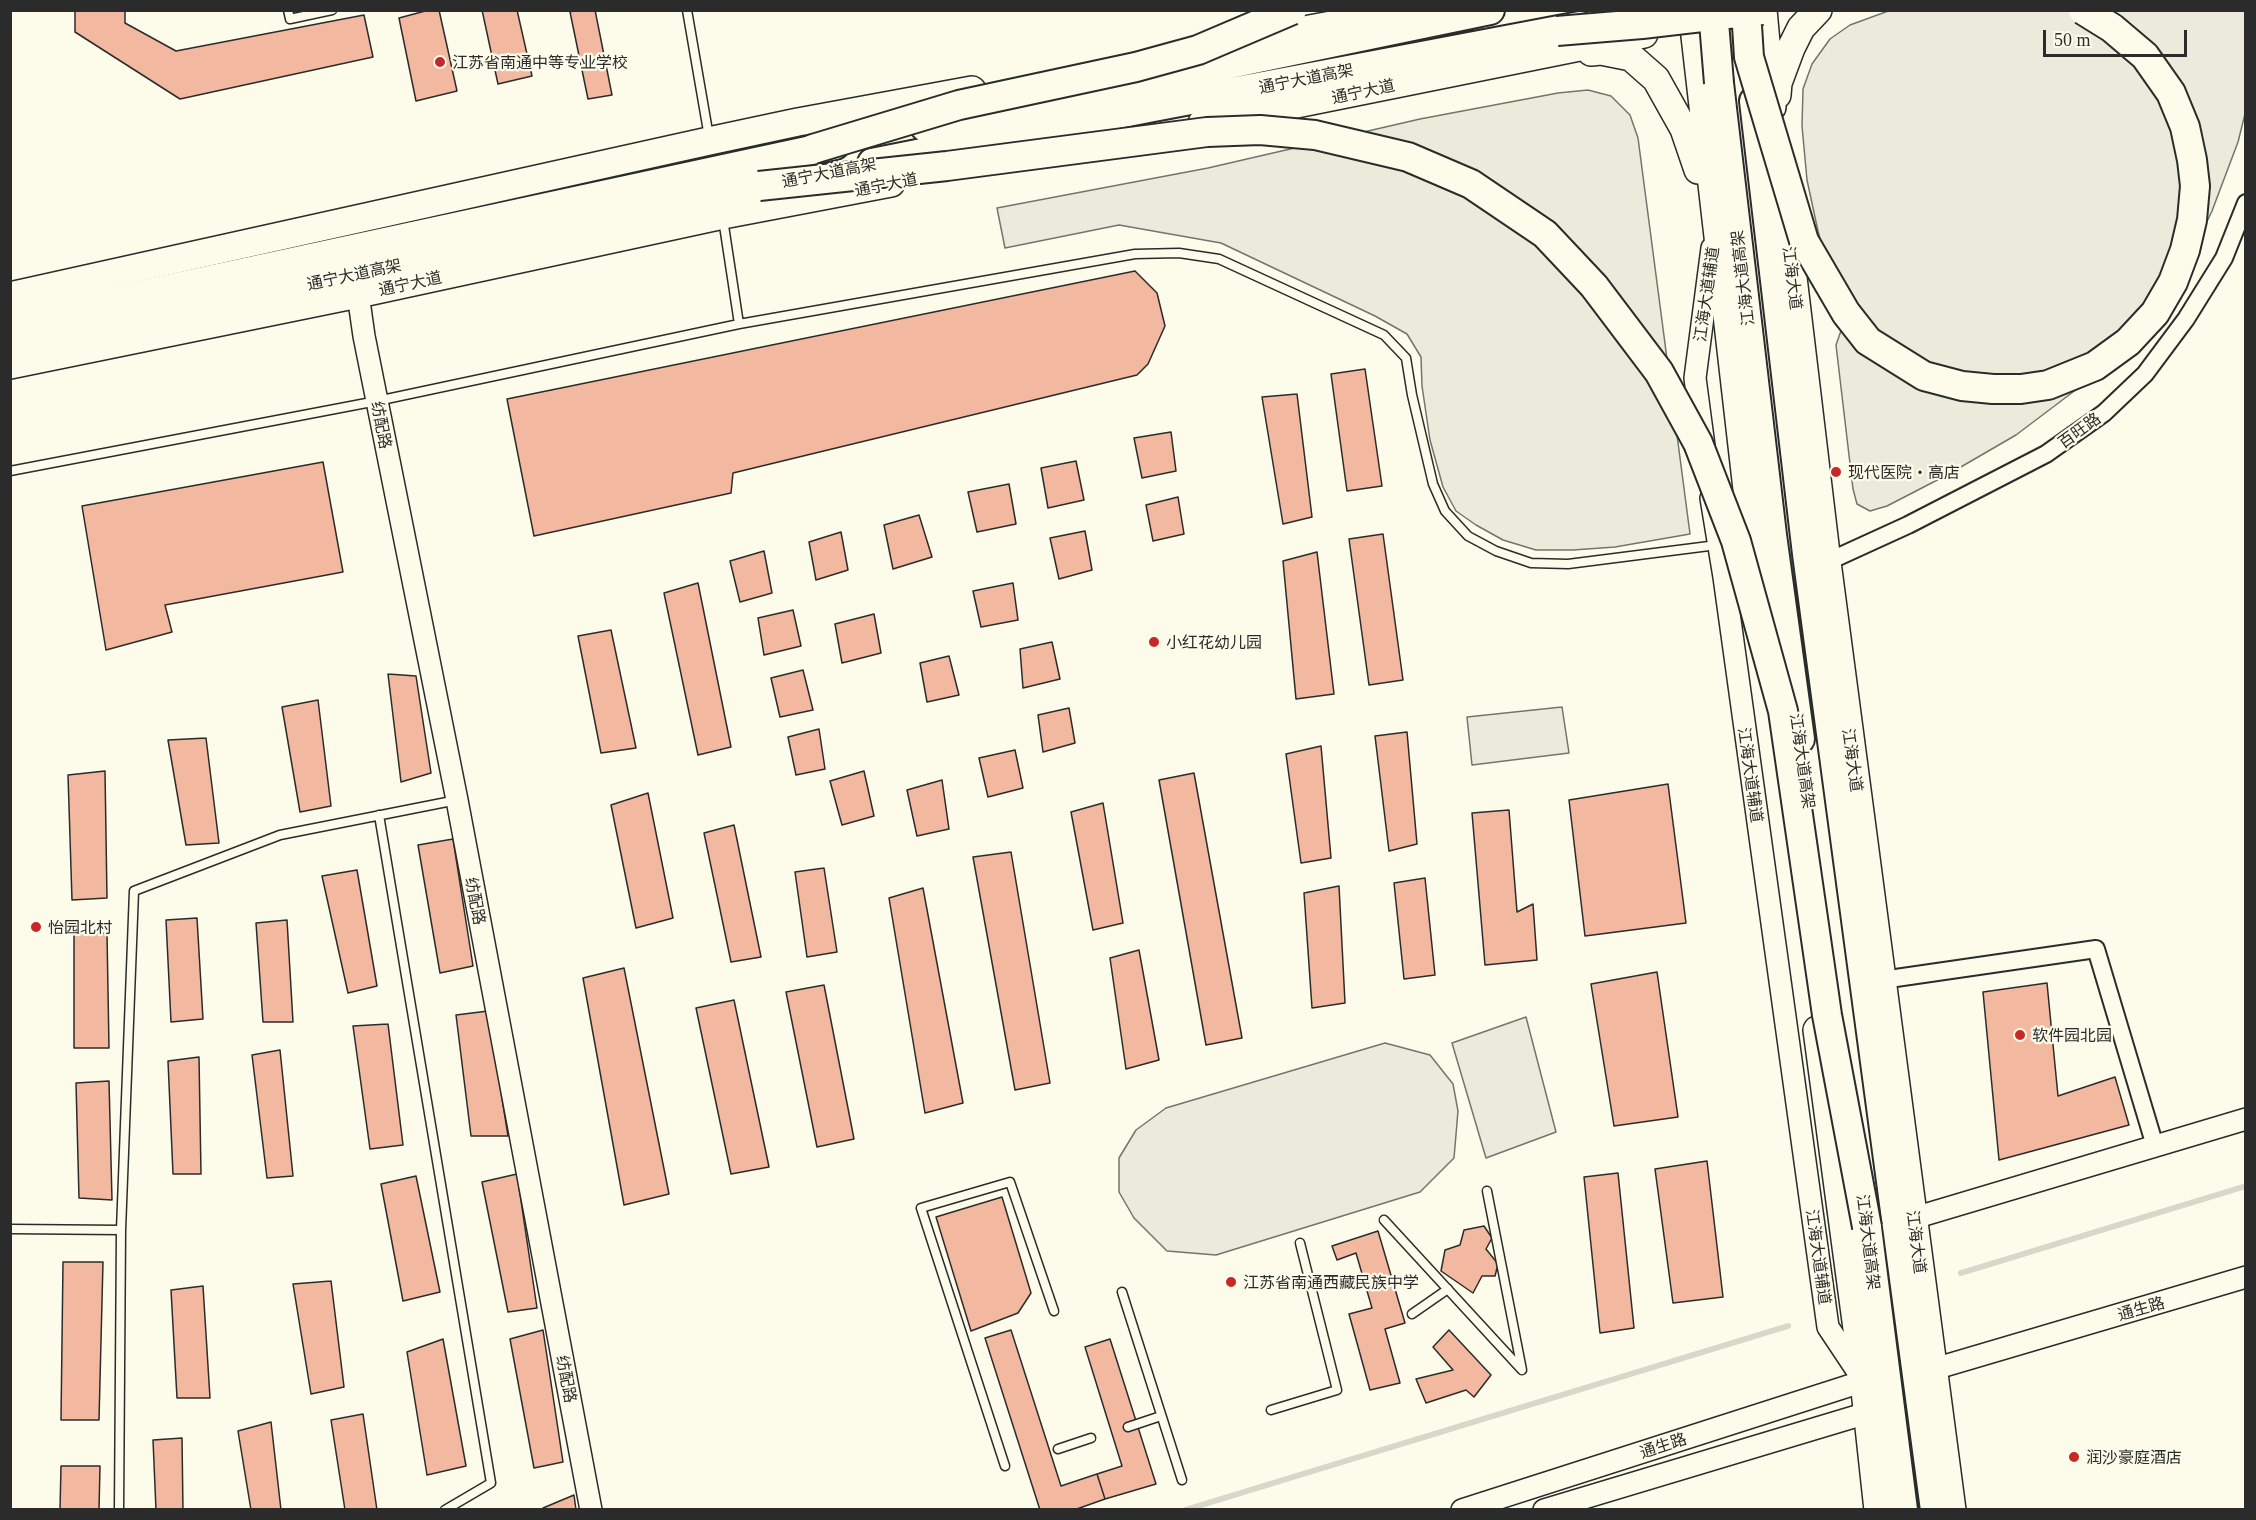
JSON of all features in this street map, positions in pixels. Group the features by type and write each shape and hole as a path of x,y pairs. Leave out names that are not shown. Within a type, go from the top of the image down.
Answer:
{"highway":[{"path":"813,150 958,105 1136,67 1198,50 1292,10"},
{"name":"通宁大道高架","path":"10,323 813,150 1490,10"},
{"name":"通宁大道高架","path":"10,348 759,186 1148,108 1551,42 1650,10"},
{"path":"1749,57 1804,241 1846,313 1868,341 1924,376 1962,386 2021,389 2048,385 2086,369 2128,342 2155,313 2173,282 2186,250 2192,220 2195,186 2192,160 2185,127 2171,93 2145,56 2112,28 2084,10"},
{"path":"1551,42 1642,24 1758,11"},
{"name":"江海大道高架","path":"1758,11 1749,57 1807,554 1935,1509"},
{"name":"江海大道高架","path":"1699,15 1719,83 1772,535 1867,1227 1903,1509"},
{"path":"759,186 947,166 1207,132 1260,130 1315,135 1408,157 1471,184 1545,234 1594,286 1659,372 1698,443 1736,541 1783,711 1827,1015 1867,1227"}],"main road":[{"path":"10,296 798,122 1413,10"},
{"path":"1773,117 1779,83 1791,48 1801,28 1818,10"},
{"name":"通宁大道","path":"10,365 358,294 723,215 1275,109 1551,42 1699,15 1758,11"},
{"name":"江海大道","path":"1758,11 1827,562 1952,1509"},
{"path":"1699,15 1716,223 1752,541 1864,1381 1878,1509"},
{"path":"1551,42 1631,57 1656,79 1684,129 1716,223"}],"street":[{"path":"1254,10 1258,39"},
{"name":"百旺路","path":"1827,562 1908,525 2046,454 2104,413 2145,374 2186,319 2224,258 2246,203"},
{"name":"江海大道辅道","path":"1716,223 1695,378 1828,1327 1864,1381"},
{"name":"纺配路","path":"358,294 377,401 457,800 591,1509"},
{"path":"1882,980 2096,949 2155,1146"},
{"path":"1914,1218 2246,1119"},
{"name":"通生路","path":"1934,1369 2246,1277"},
{"name":"通生路","path":"1462,1509 1864,1381"},
{"name":"通生路","path":"1544,1509 1867,1413"}],"lane":[{"path":"288,10 290,19 332,10"},
{"path":"687,10 709,141"},
{"path":"723,215 740,324"},
{"path":"10,471 377,401 740,324 1135,254 1179,253 1219,259 1384,335 1406,358 1412,395 1433,484 1445,511 1468,536 1496,550 1531,563 1568,564 1717,544"},
{"path":"119,1509 122,1230 134,891 280,835 457,800"},
{"path":"379,815 491,1483 445,1509"},
{"path":"1005,1466 921,1208 1010,1182 1054,1311"},
{"path":"1384,1220 1522,1370 1487,1191"},
{"path":"10,1229 122,1230"},
{"path":"1271,1410 1337,1390 1300,1243"},
{"path":"1412,1314 1448,1290"},
{"path":"1122,1292 1182,1480"},
{"path":"1128,1426 1161,1416"},
{"path":"1058,1449 1091,1438"}],"shaded area":[{"path":"1891,10 2245,11 2245,114 2238,142 2212,211 2193,251 2114,361 2016,435 1947,475 1887,506 1870,511 1857,504 1853,489 1836,345 1843,325 1807,180 1802,126 1803,89 1812,64 1830,39 1850,25"},
{"path":"1588,90 1611,96 1630,115 1638,138 1690,534 1615,547 1536,550 1503,540 1476,525 1456,511 1443,487 1430,440 1422,386 1421,357 1407,334 1375,316 1221,243 1119,225 1005,248 997,208 1208,168 1420,119 1558,93"},
{"path":"1562,707 1569,753 1472,765 1467,717"},
{"path":"1526,1017 1556,1132 1486,1158 1452,1043"},
{"path":"1385,1043 1430,1055 1453,1084 1458,1111 1454,1158 1420,1192 1216,1255 1167,1251 1134,1218 1119,1192 1119,1158 1136,1130 1166,1108"}],"building":[{"path":"75,10 125,10 125,23 176,51 364,15 373,57 180,99 75,32"},
{"path":"429,10 439,10 457,91 416,101 399,18"},
{"path":"482,10 517,10 532,76 498,84"},
{"path":"595,10 612,95 588,99 570,12"},
{"path":"1135,271 1157,293 1165,326 1148,364 1137,375 733,473 731,493 534,536 507,399"},
{"path":"1365,369 1382,486 1347,491 1331,374"},
{"path":"1297,394 1312,517 1283,524 1262,397"},
{"path":"1171,432 1176,471 1142,478 1134,438"},
{"path":"1076,461 1084,500 1048,508 1041,468"},
{"path":"323,462 343,572 165,605 172,632 106,650 82,506"},
{"path":"1009,484 1016,524 977,532 968,492"},
{"path":"1178,497 1184,534 1153,541 1146,505"},
{"path":"919,515 932,557 893,569 884,525"},
{"path":"1085,531 1092,570 1059,579 1050,538"},
{"path":"841,532 848,570 816,580 809,542"},
{"path":"1383,534 1403,680 1369,685 1349,539"},
{"path":"764,551 772,593 740,602 730,561"},
{"path":"1317,552 1334,694 1296,699 1283,561"},
{"path":"698,583 731,747 698,755 664,593"},
{"path":"1013,583 1018,620 981,627 973,591"},
{"path":"793,610 801,646 764,655 758,618"},
{"path":"874,614 881,653 842,663 835,624"},
{"path":"611,630 636,748 601,753 578,636"},
{"path":"1052,642 1060,679 1023,688 1020,649"},
{"path":"949,656 959,695 927,702 920,663"},
{"path":"803,670 813,710 780,717 771,678"},
{"path":"388,674 416,676 431,773 401,782"},
{"path":"318,700 331,806 300,812 282,707"},
{"path":"1069,708 1075,743 1043,752 1038,715"},
{"path":"819,729 825,769 796,775 788,737"},
{"path":"1407,732 1417,844 1389,851 1375,736"},
{"path":"206,738 219,843 186,845 168,740"},
{"path":"1321,746 1331,858 1301,863 1286,754"},
{"path":"1015,750 1023,788 988,797 979,758"},
{"path":"105,771 107,898 72,900 68,775"},
{"path":"864,771 874,816 842,825 830,781"},
{"path":"1194,773 1242,1038 1206,1045 1159,780"},
{"path":"942,780 949,829 917,836 907,790"},
{"path":"1668,784 1686,923 1585,936 1569,800"},
{"path":"648,793 673,918 636,928 611,805"},
{"path":"1103,803 1123,923 1093,930 1071,812"},
{"path":"1509,810 1517,912 1533,904 1537,960 1485,965 1472,813"},
{"path":"734,825 761,957 731,962 704,833"},
{"path":"453,839 473,966 440,973 418,845"},
{"path":"1011,852 1050,1083 1015,1090 973,857"},
{"path":"824,868 837,952 807,957 795,872"},
{"path":"357,870 377,986 348,993 322,876"},
{"path":"1425,878 1435,975 1404,979 1394,883"},
{"path":"1339,886 1345,1003 1312,1008 1304,893"},
{"path":"923,888 963,1103 925,1113 889,898"},
{"path":"197,918 203,1019 171,1022 166,920"},
{"path":"287,920 293,1022 263,1022 256,923"},
{"path":"74,933 107,933 109,1048 74,1048"},
{"path":"1139,950 1159,1060 1126,1069 1110,958"},
{"path":"624,968 669,1194 624,1205 583,978"},
{"path":"1657,972 1678,1117 1614,1126 1591,984"},
{"name":"软件园北园","path":"2047,983 2058,1096 2115,1077 2129,1125 1999,1160 1983,992"},
{"path":"824,985 854,1139 817,1147 786,992"},
{"path":"734,1000 769,1167 731,1174 696,1008"},
{"path":"488,1011 508,1136 471,1136 456,1015"},
{"path":"388,1024 403,1145 370,1149 353,1026"},
{"path":"280,1050 293,1176 267,1178 252,1055"},
{"path":"199,1057 201,1174 173,1174 168,1061"},
{"path":"109,1081 112,1200 79,1198 76,1083"},
{"path":"1707,1161 1723,1297 1673,1303 1655,1169"},
{"path":"1618,1173 1634,1328 1600,1333 1584,1177"},
{"path":"517,1174 537,1308 508,1312 482,1182"},
{"path":"416,1176 440,1292 403,1301 381,1184"},
{"path":"1002,1197 1031,1293 1018,1313 971,1331 936,1217"},
{"path":"1484,1226 1492,1238 1486,1249 1498,1264 1495,1276 1482,1276 1473,1293 1441,1271 1445,1250 1460,1245 1464,1230"},
{"path":"1378,1231 1405,1323 1385,1329 1400,1383 1370,1390 1349,1314 1372,1308 1356,1253 1337,1260 1332,1246"},
{"path":"63,1262 103,1262 99,1420 61,1420"},
{"path":"331,1281 344,1387 311,1394 293,1284"},
{"path":"203,1286 210,1398 177,1398 171,1290"},
{"path":"543,1330 563,1462 534,1468 510,1339"},
{"path":"1011,1330 1061,1486 1097,1474 1105,1499 1074,1510 1040,1510 985,1338"},
{"path":"1449,1330 1491,1375 1474,1397 1466,1390 1426,1403 1416,1379 1453,1370 1433,1347"},
{"path":"443,1339 466,1466 427,1475 407,1352"},
{"path":"1110,1339 1156,1484 1105,1499 1097,1474 1122,1466 1085,1347"},
{"path":"363,1414 377,1510 345,1510 331,1420"},
{"path":"271,1422 281,1510 251,1510 238,1431"},
{"path":"182,1438 183,1510 156,1510 153,1440"},
{"path":"61,1466 100,1466 99,1510 60,1510"},
{"path":"574,1495 576,1510 543,1510 543,1508"}],"waterway":[{"path":"1961,1273 2246,1186"},
{"path":"1185,1510 1788,1326"}],"place":[{"name":"江苏省南通中等专业学校","path":"440,62"},
{"name":"现代医院·高店","path":"1836,472"},
{"name":"小红花幼儿园","path":"1154,642"},
{"name":"怡园北村","path":"36,927"},
{"name":"软件园北园","path":"2020,1035"},
{"name":"江苏省南通西藏民族中学","path":"1231,1282"},
{"name":"润沙豪庭酒店","path":"2074,1457"}]}
